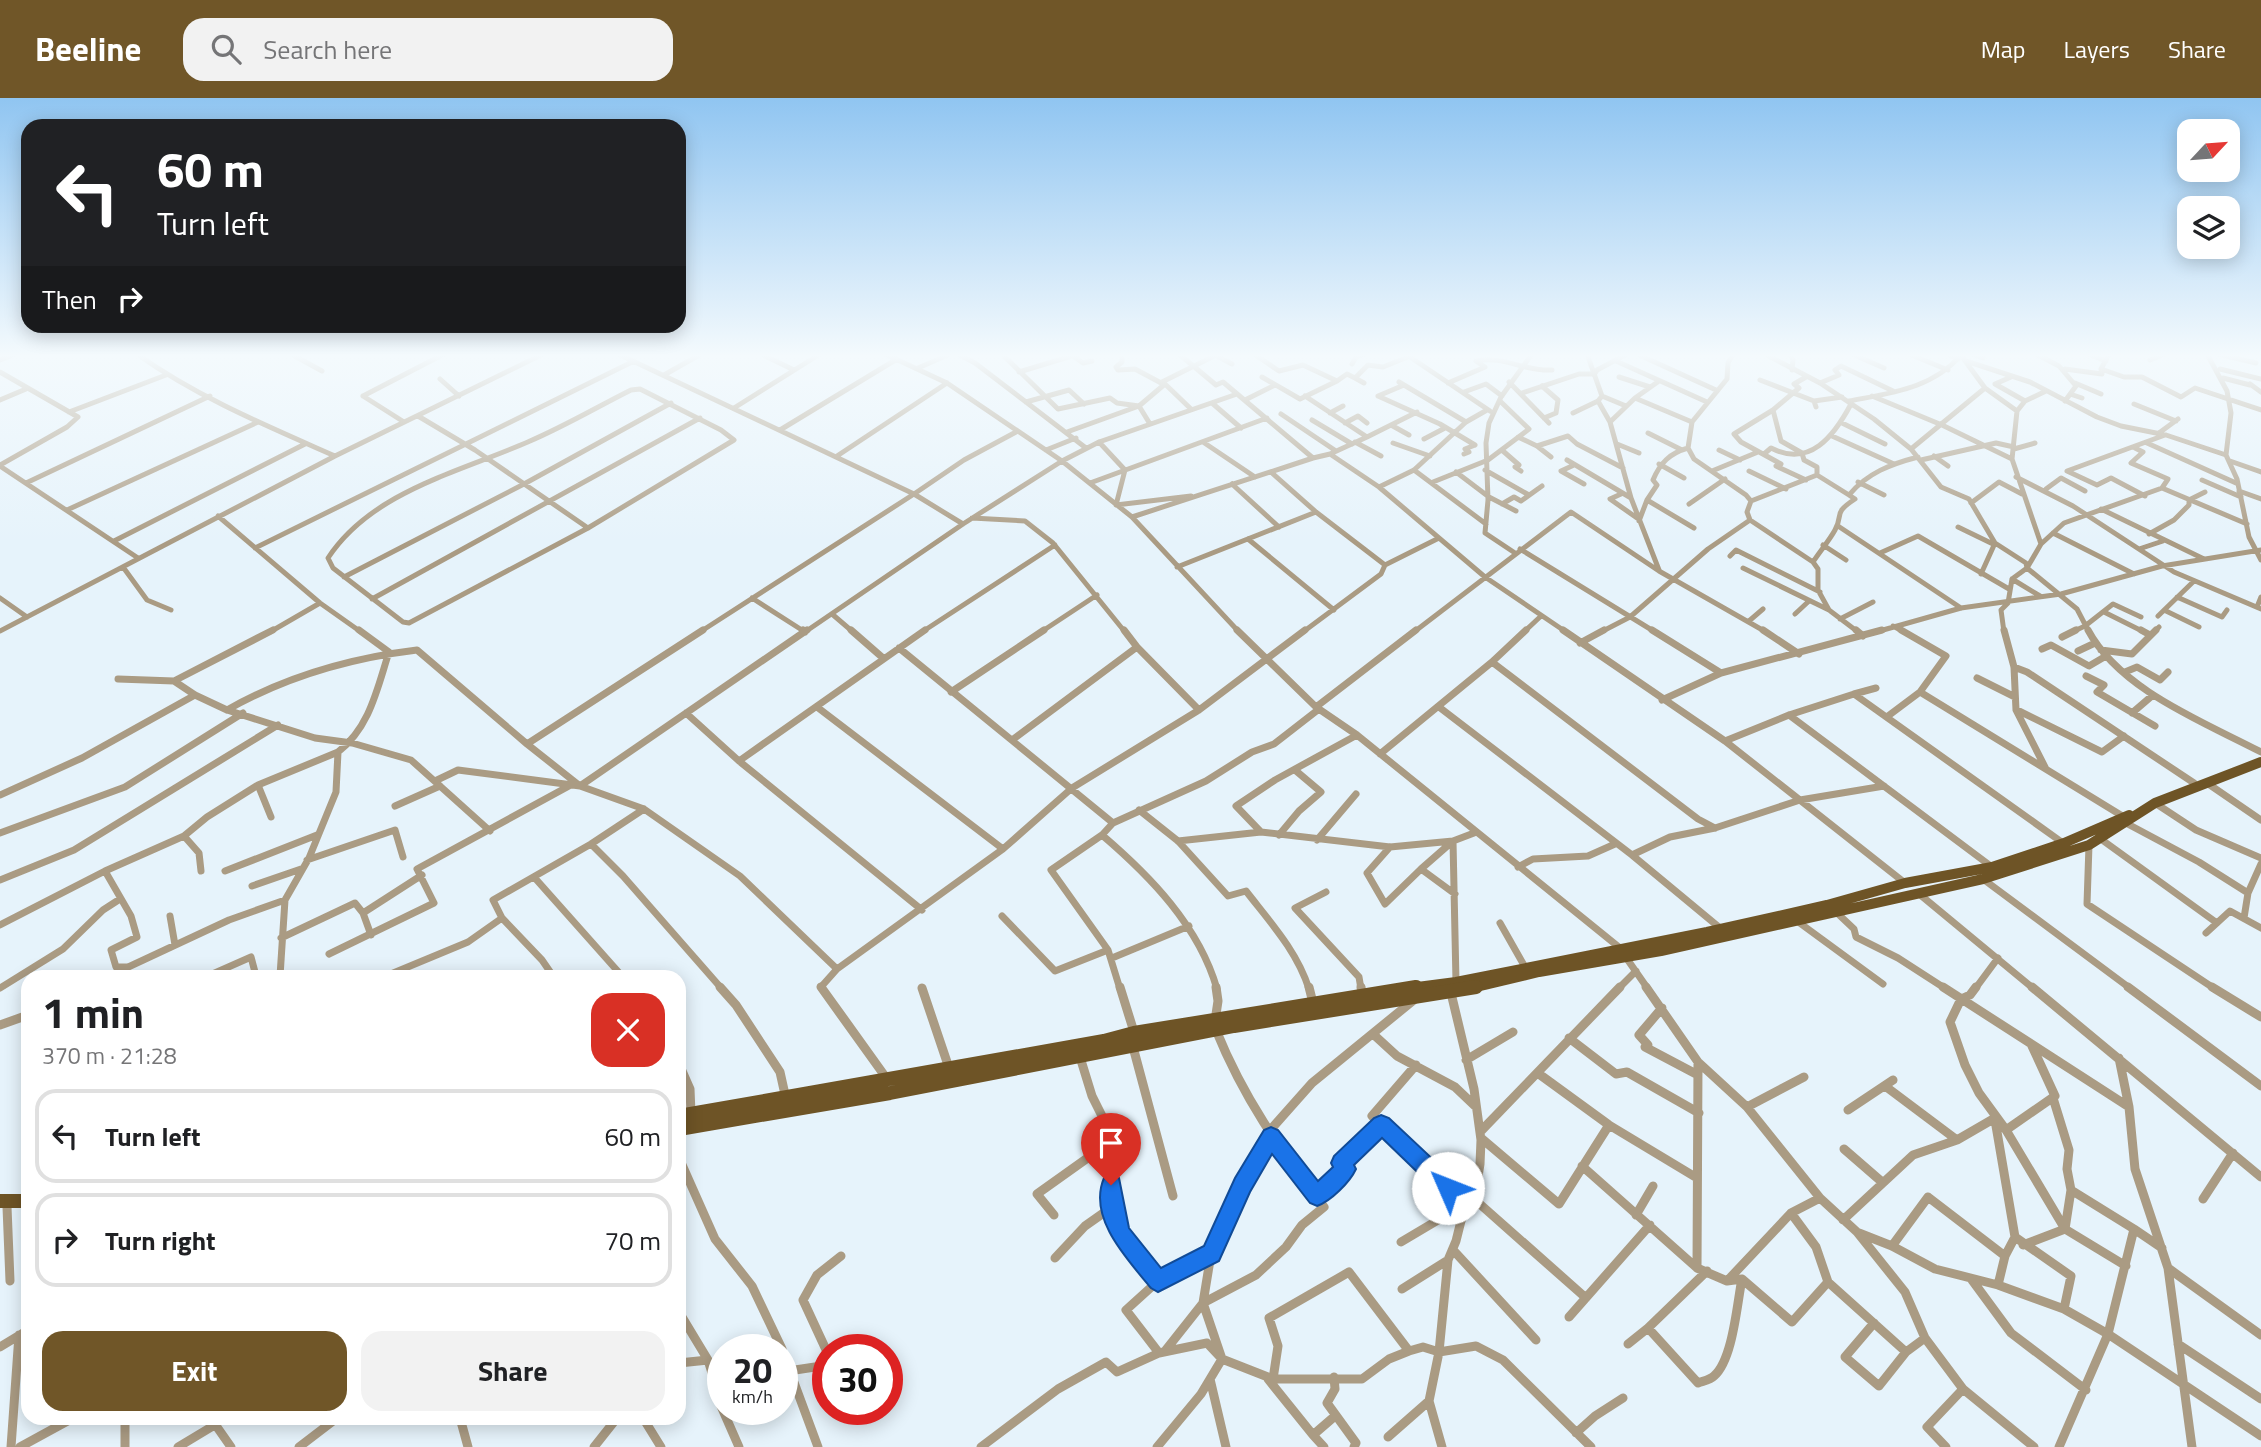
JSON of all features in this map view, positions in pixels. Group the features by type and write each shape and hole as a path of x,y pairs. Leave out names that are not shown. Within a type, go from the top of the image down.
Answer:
{"main road":[{"path":"1216,1026 1362,994 1453,987 1623,952 1827,905 1905,883 1992,867 2064,844 2124,819 2194,783 2235,768 2261,753"},
{"path":"686,1128 1134,1040 1387,1000 1415,999 1525,968 1797,921 1983,879 2093,841 2121,827 2124,819 2155,803 2261,762"},
{"path":"686,1115 950,1069 1080,1057 1134,1040"},
{"path":"2,1205 21,1202"},
{"path":"2,1205 21,1206"}],"street":[{"path":"79,417 67,427 0,465 138,558"},
{"path":"26,483 166,417"},
{"path":"249,417 335,456"},
{"path":"396,417 404,422"},
{"path":"0,631 218,516 416,417"},
{"path":"420,417 465,443 588,528"},
{"path":"256,548 519,417"},
{"path":"372,598 699,418 734,440 588,528 409,623 403,622 333,568 328,558 340,537 354,524 410,494 578,417"},
{"path":"344,577 524,484 646,417"},
{"path":"753,417 915,494 963,524"},
{"path":"780,430 801,417"},
{"path":"837,456 896,417"},
{"path":"995,417 1062,461 1132,517 1265,659 1318,708 1357,735 1623,952 1698,1062 1748,1107 1820,1198 1857,1232 1905,1292 1924,1338 1963,1389 2034,1447"},
{"path":"1047,417 1086,447"},
{"path":"1067,432 1109,417"},
{"path":"1146,417 1150,424"},
{"path":"395,806 458,770 580,786 963,524 1062,461 1086,447 1169,417"},
{"path":"1228,417 1241,428"},
{"path":"1285,417 1379,487 1485,577 1725,741 1905,883"},
{"path":"1336,417 1367,437"},
{"path":"1345,423 1356,417"},
{"path":"1359,417 1367,423"},
{"path":"1132,517 1333,452 1408,417"},
{"path":"1458,417 1466,422"},
{"path":"1379,487 1414,470 1466,422 1477,417"},
{"path":"1489,417 1486,438 1488,460 1485,470 1489,497 1485,533 1721,673"},
{"path":"1433,482 1488,460 1503,451 1529,429 1518,417"},
{"path":"1608,417 1631,498 1659,571"},
{"path":"1610,422 1615,417"},
{"path":"1680,417 1692,422"},
{"path":"1696,417 1692,422 1688,447 1694,458 1726,479 1751,501"},
{"path":"1762,417 1734,434 1781,464 1776,466 1806,480"},
{"path":"1775,417 1781,441 1802,453 1804,460 1817,467 1817,475"},
{"path":"1712,471 1771,448 1790,456 1802,453 1832,436 1844,417"},
{"path":"1869,417 1911,449 1941,487 1969,499 1994,543"},
{"path":"1923,417 2012,459"},
{"path":"1911,449 1951,417"},
{"path":"2017,417 2012,459 2015,477 2042,544"},
{"path":"2101,417 2121,426 2163,434 2226,455 2240,494 2252,550 2261,560"},
{"path":"2145,496 2111,478 2096,485 2067,471 2147,443 2163,434 2178,420 2170,417"},
{"path":"2226,455 2233,417"},
{"path":"1089,485 1267,418 1313,458"},
{"path":"1432,418 1475,445 1465,449 1469,452 1464,454"},
{"path":"1312,420 1381,456"},
{"path":"67,510 258,422"},
{"path":"1842,423 1885,444"},
{"path":"1391,425 1409,435"},
{"path":"1424,439 1445,428"},
{"path":"527,744 964,460 1016,432"},
{"path":"1648,433 1680,449"},
{"path":"1537,446 1568,436 1577,444 1623,468"},
{"path":"1832,436 1894,464"},
{"path":"1518,437 1537,446 1551,457"},
{"path":"1046,450 1076,438"},
{"path":"1577,444 1587,440"},
{"path":"1099,442 1125,470"},
{"path":"1203,442 1255,477"},
{"path":"1393,443 1430,456"},
{"path":"1849,495 1858,482 1894,464 1996,443 2014,448 2035,443"},
{"path":"2147,443 2236,483"},
{"path":"114,541 305,444"},
{"path":"1617,444 1639,453"},
{"path":"1639,520 1657,485 1653,480 1659,464 1680,449 1688,447"},
{"path":"2046,769 2016,710 2014,667 2000,618 2001,610 2008,603 2012,579 2027,568 2042,544 2064,523 2162,488 2168,479 2131,463 2143,452 2135,447"},
{"path":"1719,450 1740,460"},
{"path":"1503,451 1519,465 1515,467 1521,471"},
{"path":"1934,456 1948,466"},
{"path":"1567,460 1631,498"},
{"path":"2230,461 2261,472"},
{"path":"1659,464 1684,478"},
{"path":"1574,465 1561,471 1584,484"},
{"path":"1116,505 1125,470"},
{"path":"1414,470 1486,524"},
{"path":"1485,470 1529,495"},
{"path":"1749,471 1786,489"},
{"path":"1271,472 1316,512 1385,565"},
{"path":"1456,472 1489,497 1516,511"},
{"path":"1751,501 1817,475"},
{"path":"1817,475 1854,499 1839,512 1836,519 1838,526 1961,608"},
{"path":"2015,477 2046,489 2090,514 2162,566 2259,608 2261,597"},
{"path":"2046,489 2061,478 2085,491"},
{"path":"1689,504 1726,479"},
{"path":"2202,480 2261,499"},
{"path":"1858,482 1884,495"},
{"path":"1971,503 1999,482 2022,495"},
{"path":"1232,484 1279,527"},
{"path":"1502,504 1514,497 1521,501 1542,486"},
{"path":"2162,488 2247,524"},
{"path":"2149,534 2174,520 2185,509 2189,500 2205,492"},
{"path":"1116,505 1211,493"},
{"path":"1621,494 1610,499 1639,520"},
{"path":"1647,500 1694,528"},
{"path":"1751,501 1747,512 1750,520 1812,562 1818,569 1818,590 1829,610"},
{"path":"2101,509 2206,560"},
{"path":"1177,567 1316,512"},
{"path":"1173,1196 1110,954 1051,870 1102,835 1113,823 1206,781 1252,752 1274,744 1517,551 1571,512 1659,571 1749,621 1799,654"},
{"path":"218,516 320,603 389,652"},
{"path":"972,518 1024,521 1055,545 1137,648 1199,710"},
{"path":"1580,643 1630,617 1708,549 1750,520"},
{"path":"1812,562 1838,526"},
{"path":"1958,527 1994,543 2025,563 2027,568 2061,594 2077,609 2095,643 2104,653 2153,695 2261,753"},
{"path":"2053,533 2134,574"},
{"path":"1880,553 1918,536 2009,589"},
{"path":"888,1081 821,987 837,969 1003,849 1072,788 1199,710 1381,574 1385,565 1439,538"},
{"path":"1248,539 1334,610"},
{"path":"2139,550 2163,541"},
{"path":"1981,574 1994,543"},
{"path":"739,761 883,658 1055,545"},
{"path":"1823,545 1846,560"},
{"path":"1730,556 1736,550 1821,592"},
{"path":"1662,700 1721,673 1799,654 1893,625 1961,608 2061,594 2162,566 2261,550"},
{"path":"123,567 147,600 171,610"},
{"path":"1743,568 1829,610 1863,636"},
{"path":"2012,579 2039,596"},
{"path":"2158,616 2194,581"},
{"path":"951,692 1097,595"},
{"path":"2178,597 2222,617 2227,610"},
{"path":"0,598 27,617"},
{"path":"752,598 805,632"},
{"path":"1795,614 1809,601"},
{"path":"1840,619 1873,602"},
{"path":"118,679 141,682 174,681 241,649 320,603"},
{"path":"2062,638 2085,626 2113,604 2141,617"},
{"path":"1749,621 1763,609"},
{"path":"2164,610 2199,627"},
{"path":"2104,612 2150,635"},
{"path":"832,614 883,658"},
{"path":"1380,754 1492,662 1541,616"},
{"path":"1888,716 1920,692 1946,656 1893,625"},
{"path":"2042,649 2051,645 2089,666 2104,653 2132,654 2159,627"},
{"path":"2077,651 2095,643"},
{"path":"899,648 1113,823"},
{"path":"1013,740 1137,648"},
{"path":"227,710 280,683 389,652 417,650 580,786 644,809 740,876 837,969"},
{"path":"0,925 104,872 184,836 207,817 258,785 338,752 352,743 365,725 389,652"},
{"path":"1492,662 1698,819 1714,828"},
{"path":"2014,667 2027,671 2194,783"},
{"path":"2125,672 2137,667 2161,680 2168,672"},
{"path":"2086,676 2104,685 2097,692 2155,726"},
{"path":"1977,678 2015,697"},
{"path":"174,681 195,695 227,710 244,713 315,738 352,743 411,760 491,831"},
{"path":"1725,741 1789,715 1876,688"},
{"path":"1920,692 2248,893"},
{"path":"1854,694 2064,844"},
{"path":"0,795 82,758 195,695"},
{"path":"2132,713 2153,695"},
{"path":"817,707 1003,849"},
{"path":"1439,707 1632,855 1720,928"},
{"path":"2016,710 2102,752 2124,736"},
{"path":"0,833 125,787 244,713"},
{"path":"686,713 739,761 922,910"},
{"path":"1789,715 1992,867"},
{"path":"0,880 31,871 86,845 145,810 242,743 278,725"},
{"path":"1261,831 1236,806 1357,735"},
{"path":"281,970 285,900 307,860 336,792 338,752"},
{"path":"1279,835 1299,811 1321,792 1294,770"},
{"path":"2207,783 2261,820"},
{"path":"258,785 271,817"},
{"path":"329,954 434,904 417,869 570,786"},
{"path":"1632,855 1670,837 1714,828 1800,800 1885,786"},
{"path":"1318,840 1356,794"},
{"path":"2155,803 2196,830 2261,858"},
{"path":"549,970 502,918 493,900 590,844 644,809"},
{"path":"1139,810 1178,841 1228,896 1247,891 1298,957 1307,975 1313,1003"},
{"path":"307,860 395,830 403,857"},
{"path":"1178,841 1261,831 1390,847 1453,841 1474,833"},
{"path":"225,871 317,835"},
{"path":"1102,835 1189,926 1202,950 1218,996 1216,1026 1232,1069 1271,1137 1324,1208 1302,1225 1286,1247 1256,1275 1203,1303 1162,1352"},
{"path":"184,836 199,853 201,871"},
{"path":"1390,847 1367,873 1385,904 1453,841"},
{"path":"1438,1445 1429,1401 1439,1352 1451,1255 1469,1201 1478,1184 1481,1135 1453,987 1453,841"},
{"path":"2217,923 2093,841 2087,904 2173,963 2261,1017"},
{"path":"590,844 623,876 736,1004 780,1072 786,1099"},
{"path":"1518,867 1533,859 1588,856 1615,844"},
{"path":"2244,918 2248,893 2261,864"},
{"path":"252,886 301,869"},
{"path":"1421,869 1455,894"},
{"path":"104,872 131,916 137,937 111,950 116,967 127,967"},
{"path":"363,913 422,875"},
{"path":"534,877 617,970"},
{"path":"1983,879 2261,1086"},
{"path":"1325,891 1296,908 1359,977 1362,994"},
{"path":"1918,893 2259,1173"},
{"path":"29,970 63,949 103,909 120,899"},
{"path":"121,970 229,920 285,900"},
{"path":"281,938 355,903 363,913 371,935"},
{"path":"1835,911 1854,929 1856,937 1898,958 2129,1107"},
{"path":"2206,933 2230,911 2261,928"},
{"path":"1002,915 1055,971 1189,926"},
{"path":"170,916 175,945"},
{"path":"400,970 468,942 502,918"},
{"path":"1797,921 1883,984"},
{"path":"1500,923 1525,968"},
{"path":"222,970 251,957 254,970"},
{"path":"1998,958 1970,995 1961,999 1950,1022 1958,1050 1995,1118 2006,1130 2065,1229 2126,1266"},
{"path":"1481,1135 1569,1038 1636,971"},
{"path":"0,988 21,975"},
{"path":"922,988 950,1069"},
{"path":"1157,1447 1210,1379 1222,1359 1203,1303 1211,1254 1242,1185 1271,1137 1273,1127 1312,1083 1415,999"},
{"path":"1661,1008 1639,1035 1648,1045 1645,1047 1698,1075"},
{"path":"0,1025 21,1018"},
{"path":"1466,1060 1513,1032"},
{"path":"1373,1034 1397,1056 1455,1087 1476,1106"},
{"path":"1569,1038 1616,1073 1627,1072 1699,1113"},
{"path":"2031,1044 2055,1096 2053,1098 2068,1150 2067,1169 2071,1190 2065,1229"},
{"path":"1080,1057 1092,1096 1111,1134 1112,1207 1119,1234 1158,1281"},
{"path":"2119,1058 2129,1107 2135,1169 2168,1268 2193,1447"},
{"path":"1628,1344 1648,1328 1702,1270 1697,1178 1698,1062"},
{"path":"1416,1065 1372,1116 1469,1201 1587,1298"},
{"path":"1539,1074 1609,1125 1697,1178"},
{"path":"1748,1107 1804,1076"},
{"path":"686,1080 690,1089 686,1110"},
{"path":"1848,1110 1889,1083 1957,1140"},
{"path":"2006,1130 2053,1098"},
{"path":"1843,1220 1913,1155 1957,1140 1995,1118"},
{"path":"1995,1118 2015,1237 2071,1276 2064,1309"},
{"path":"1317,1196 1346,1169 1342,1163 1381,1124"},
{"path":"1481,1135 1559,1204 1609,1125"},
{"path":"1054,1215 1037,1194 1110,1143"},
{"path":"1844,1149 1882,1182"},
{"path":"2203,1199 2233,1153"},
{"path":"1582,1166 1702,1270 1727,1281 1742,1279 1792,1322 1828,1282"},
{"path":"686,1174 715,1239 751,1286 774,1334"},
{"path":"1636,1215 1653,1186"},
{"path":"2071,1190 2162,1248"},
{"path":"1892,1246 1928,1197 2005,1256"},
{"path":"1727,1281 1791,1213 1820,1198"},
{"path":"1401,1242 1469,1201"},
{"path":"2,1205 10,1282"},
{"path":"1055,1258 1085,1226 1112,1207"},
{"path":"1791,1213 1816,1247 1828,1282 1906,1352"},
{"path":"1569,1317 1650,1225"},
{"path":"2023,1245 2065,1229"},
{"path":"2063,1446 2108,1334 2134,1229"},
{"path":"1857,1232 1892,1246 1935,1269 1998,1285 2064,1309 2108,1334 2261,1436"},
{"path":"1998,1285 2005,1256 2015,1237"},
{"path":"1162,1352 1126,1310 1158,1281 1211,1254"},
{"path":"1402,1289 1451,1255"},
{"path":"1451,1255 1536,1340"},
{"path":"819,1334 803,1300 817,1275 841,1256"},
{"path":"2168,1268 2261,1335"},
{"path":"1270,1379 1278,1346 1269,1318 1349,1272 1409,1351"},
{"path":"1648,1328 1698,1383 1714,1376 1728,1351 1734,1308 1742,1279"},
{"path":"1971,1279 2011,1333 2086,1390"},
{"path":"1874,1323 1845,1357 1879,1386 1906,1352 1924,1338"},
{"path":"686,1324 707,1358"},
{"path":"0,1348 21,1335"},
{"path":"981,1447 1058,1389 1106,1362 1117,1373 1162,1352 1207,1343 1222,1359 1270,1379 1362,1379 1389,1359 1409,1351 1423,1347 1439,1352 1476,1346 1503,1360 1591,1447"},
{"path":"2178,1343 2261,1399"},
{"path":"11,1447 21,1359"},
{"path":"686,1362 707,1360"},
{"path":"1334,1377 1335,1389 1327,1403 1356,1443 1354,1447"},
{"path":"1210,1379 1226,1447"},
{"path":"1270,1379 1324,1447"},
{"path":"1940,1445 1927,1427 1963,1389"},
{"path":"1576,1433 1595,1416 1623,1398"},
{"path":"798,1399 818,1447"},
{"path":"1388,1437 1429,1401"},
{"path":"1314,1435 1335,1416"},
{"path":"20,1447 60,1425"},
{"path":"124,1425 125,1447"},
{"path":"299,1447 328,1425"},
{"path":"462,1425 468,1447"},
{"path":"594,1447 611,1425"},
{"path":"647,1425 660,1447"},
{"path":"729,1425 739,1447"},
{"path":"178,1447 213,1426 217,1427 231,1447"}],"route":[{"path":"1111,1185 1112,1207 1119,1234 1158,1281 1211,1254 1242,1185 1271,1137 1317,1196 1346,1169 1342,1163 1381,1124 1448,1188"}]}
